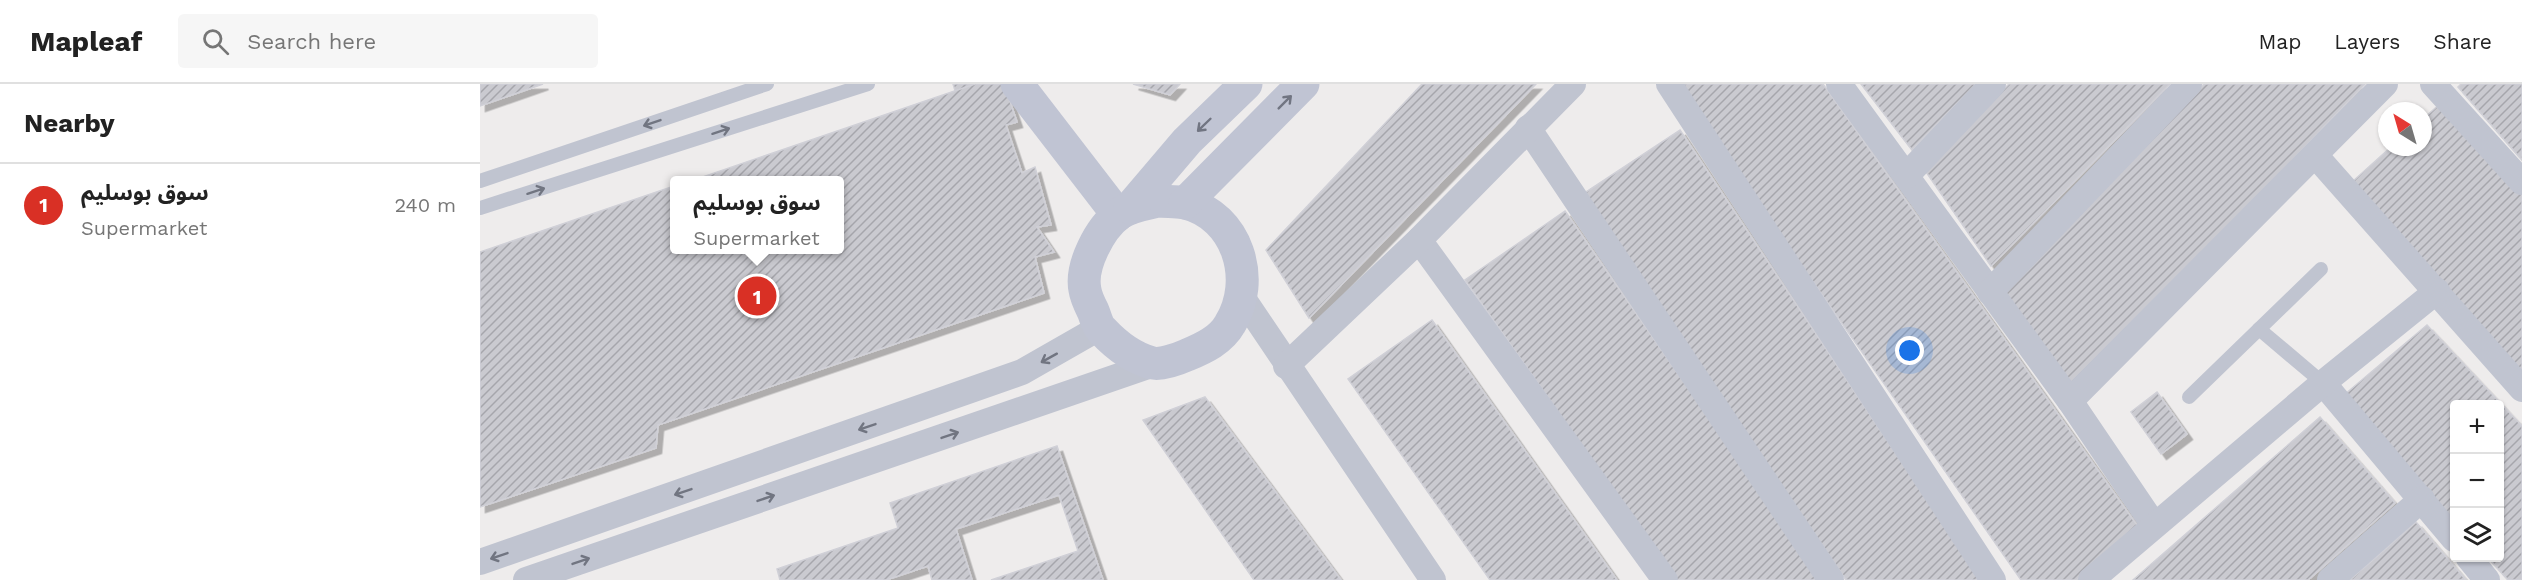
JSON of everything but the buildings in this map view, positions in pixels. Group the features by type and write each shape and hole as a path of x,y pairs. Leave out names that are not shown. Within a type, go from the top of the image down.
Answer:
{"street":[{"path":"1017,84 1124,212"},
{"path":"1154,364 1114,342 1099,328 1084,289 1091,248 1187,141 1246,84"},
{"path":"1185,203 1303,84"},
{"path":"1286,366 1419,240 1573,84"},
{"path":"1669,84 1993,580"},
{"path":"1839,84 2070,401 2154,525"},
{"path":"1906,176 1993,84"},
{"path":"1990,292 2189,84"},
{"path":"2070,401 2385,84"},
{"path":"2433,84 2522,182"},
{"path":"1528,129 1831,580"},
{"path":"2316,155 2522,389"},
{"path":"526,580 1154,364 1180,358 1208,346 1230,325 1242,297 1244,278 1241,257 1233,239 1220,223 1204,211 1185,203 1158,201 1124,212"},
{"path":"1419,240 1665,580"},
{"path":"2091,580 2323,383 2437,291"},
{"path":"1242,297 1286,366 1433,580"},
{"path":"480,562 1022,372 1099,328"},
{"path":"2323,383 2450,534"},
{"path":"2330,580 2422,500"},
{"path":"612,517 622,547"},
{"path":"2472,562 2487,580"}],"lane":[{"path":"480,181 767,84"},
{"path":"480,208 868,84"},
{"path":"2189,398 2321,269"},
{"path":"2259,329 2323,383"}],"place":[{"name":"سوق بوسليم","path":"757,296"}]}
